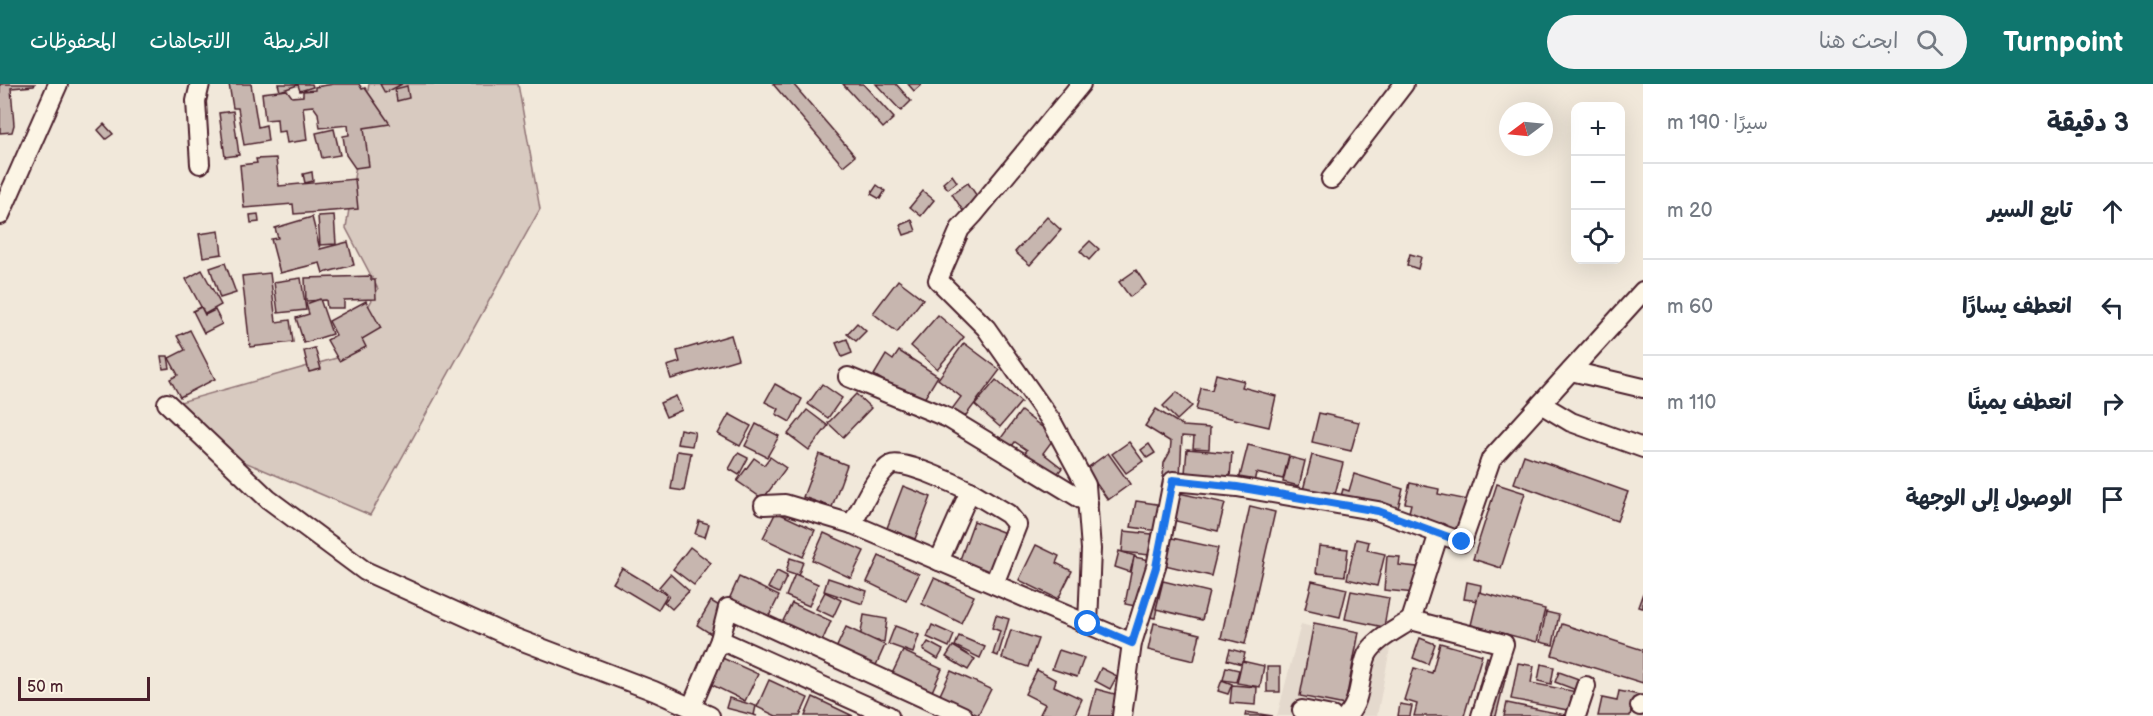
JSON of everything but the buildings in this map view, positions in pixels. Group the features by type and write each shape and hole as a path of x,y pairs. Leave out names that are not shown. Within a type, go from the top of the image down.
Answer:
{"street":[{"path":"0,215 58,84"},
{"path":"200,84 196,101 200,164"},
{"path":"1081,84 975,214 960,229 938,280 986,328 1052,422 1086,485 1091,549 1088,624"},
{"path":"1332,179 1404,84"},
{"path":"1122,716 1132,643 1156,567 1173,480 1237,487 1378,511 1462,542 1491,459 1643,291"},
{"path":"1571,371 1643,388"},
{"path":"848,377 948,418 1088,503"},
{"path":"167,403 268,499 365,571 507,635 654,691 710,716"},
{"path":"1541,404 1571,422 1643,448"},
{"path":"852,524 882,472 891,465 897,463 955,483 1008,514 1017,525 994,584"},
{"path":"939,561 970,491"},
{"path":"764,506 785,504 852,524 1132,643"},
{"path":"1347,716 1353,709 1368,653 1379,642 1411,620 1439,533"},
{"path":"691,708 720,640 728,609 963,716"},
{"path":"1411,620 1504,644 1481,716"},
{"path":"720,640 889,716"},
{"path":"1576,716 1586,686"},
{"path":"1302,710 1332,716"}],"shaded area":[{"path":"369,84 518,84 540,209 370,515 233,457 173,404 340,357 378,289 346,228"},
{"path":"1301,624 1390,649 1377,716 1277,716"}],"route":[{"path":"1088,624 1132,643 1156,567 1173,480 1237,487 1378,511 1462,542"}]}
